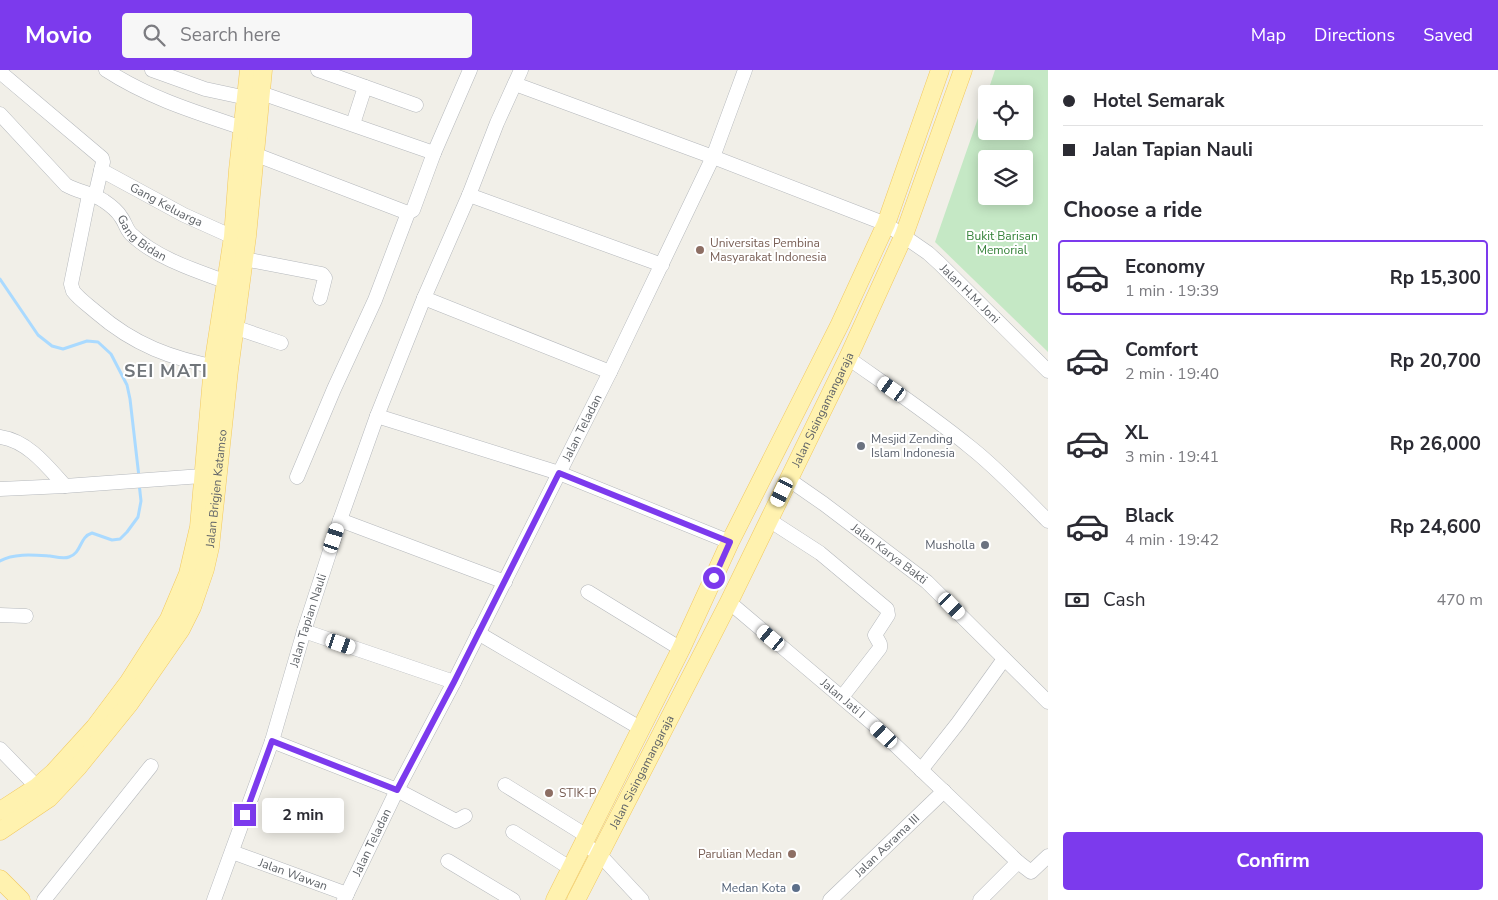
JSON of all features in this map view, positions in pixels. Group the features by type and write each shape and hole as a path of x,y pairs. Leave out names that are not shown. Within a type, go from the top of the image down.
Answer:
{"main road":[{"name":"Jalan Brigjen Katamso","path":"0,811 37,787 68,758 96,727 128,683 169,619 188,574 199,528 202,476 221,368 234,327 244,259 254,154 254,96 250,70"},
{"name":"Jalan Brigjen Katamso","path":"0,831 48,798 78,768 129,704 181,629 192,607 206,569 210,546 227,282 243,128 263,70"},
{"name":"Jalan Sisingamangaraja","path":"554,900 680,649 730,542 835,333 886,224 940,70"},
{"name":"Jalan Sisingamangaraja","path":"576,900 729,602 848,358 904,235 963,70"},
{"path":"0,879 21,900"}],"street":[{"path":"106,70 128,85 176,106 243,128"},
{"path":"152,70 206,89 254,96 353,124 434,152"},
{"path":"318,70 416,105"},
{"path":"297,477 334,389 375,300 408,213 414,210 434,152 470,70"},
{"path":"521,70 424,298 610,372"},
{"name":"Jalan Teladan","path":"345,897 662,265 713,157 745,70"},
{"path":"0,72 102,158 101,170 92,195 71,284 73,291 110,325 139,343 178,358 221,368"},
{"name":"Jalan H.M. Joni","path":"515,84 713,157 886,224 904,235 939,263 1048,371"},
{"path":"353,124 365,87"},
{"name":"Gang Bidan","path":"0,114 66,185 77,192 92,195 105,202 121,216 130,234 148,247 183,266 227,282"},
{"path":"254,154 408,213"},
{"name":"Gang Keluarga","path":"101,170 184,215 233,237"},
{"path":"469,195 662,265"},
{"path":"244,259 322,274 325,278 320,298"},
{"name":"Jalan Tapian Nauli","path":"214,900 272,741 304,631 340,520 377,416 424,298"},
{"path":"234,327 281,343"},
{"path":"848,358 971,448 1048,521"},
{"path":"377,416 559,473 730,542"},
{"path":"0,437 14,440 21,444 41,460 65,486"},
{"path":"0,489 202,476"},
{"name":"Jalan Karya Bakti","path":"788,479 927,582 1004,659 1046,696"},
{"path":"340,520 504,582"},
{"path":"769,520 820,553 889,612 875,635 880,648 842,697"},
{"path":"588,592 680,649"},
{"name":"Jalan Jati I","path":"729,602 842,697 1018,862 1031,872 1048,856"},
{"path":"0,615 26,616"},
{"path":"304,631 454,682"},
{"path":"478,633 640,728"},
{"path":"921,770 1004,659"},
{"path":"272,741 397,790 456,821 466,816"},
{"path":"0,749 37,787"},
{"path":"44,900 150,766"},
{"path":"505,785 585,839 642,900"},
{"name":"Jalan Asrama III","path":"830,900 944,791"},
{"path":"513,832 570,868"},
{"name":"Jalan Wawan","path":"232,852 345,897"},
{"path":"448,861 513,900"},
{"path":"980,900 1018,862"}],"green space":[{"name":"Bukit Barisan Memorial","path":"995,70 1048,70 1048,352 935,242 978,118 978,140 1033,140 1033,85 990,85"}],"waterway":[{"path":"0,279 38,335 52,346 63,349 87,341 98,342 111,354 127,385 139,477"},
{"path":"0,561 24,555 69,557 76,552 85,538 92,533 112,540 120,539 138,517 141,501 139,483"}],"place":[{"name":"Universitas Pembina Masyarakat Indonesia","path":"700,250"},
{"name":"Mesjid Zending Islam Indonesia","path":"861,446"},
{"name":"Musholla","path":"985,545"},
{"name":"STIK-P","path":"549,793"},
{"name":"Parulian Medan","path":"792,854"},
{"name":"Medan Kota","path":"796,888"}],"district":[{"name":"SEI MATI","path":"166,371"}],"route":[{"path":"245,815 272,741 397,790 454,682 559,473 730,542 714,578"}]}
